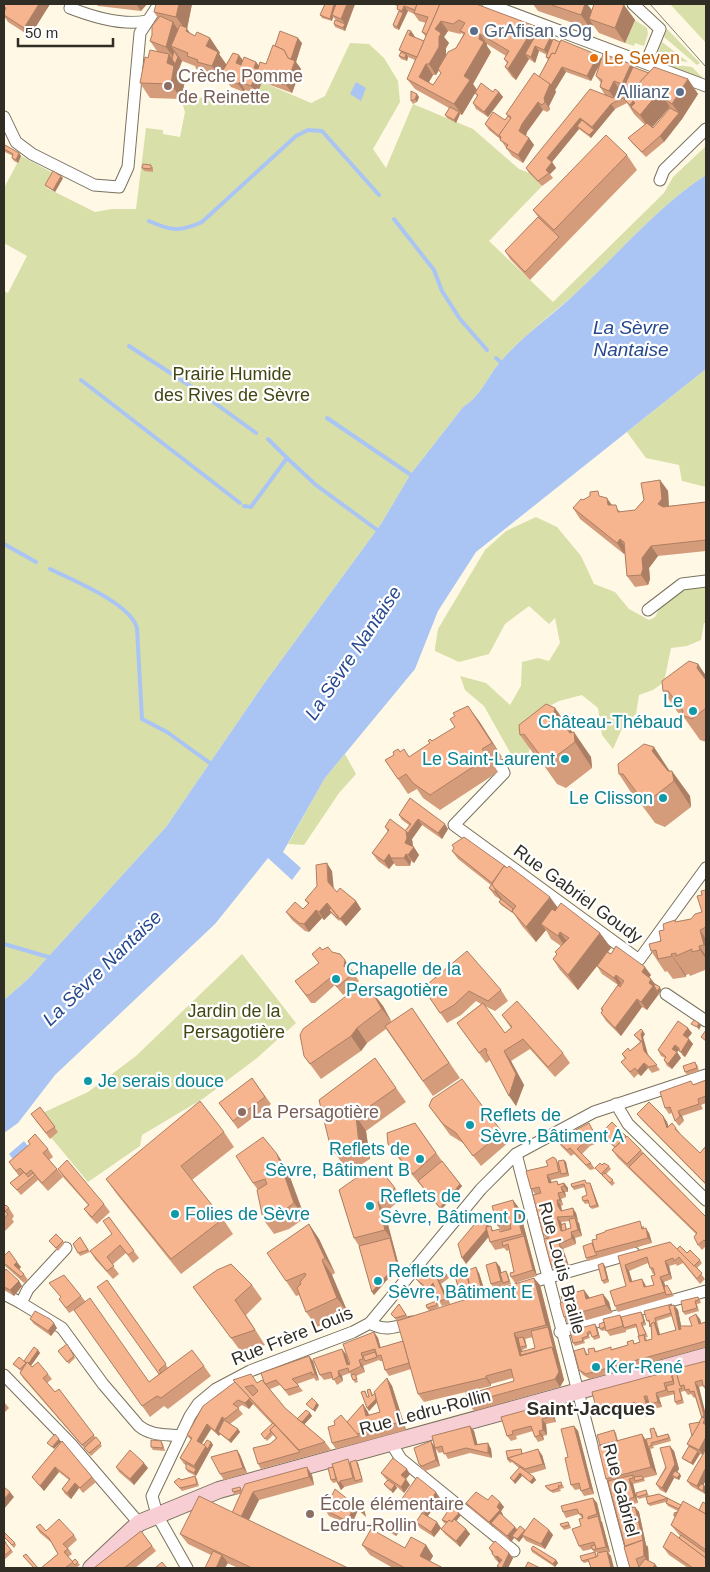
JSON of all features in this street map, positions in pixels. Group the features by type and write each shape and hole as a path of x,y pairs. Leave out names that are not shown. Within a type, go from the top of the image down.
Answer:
{"main road":[{"name":"Rue Ledru-Rollin","path":"92,1568 139,1523 219,1490 706,1356"}],"street":[{"path":"4,117 16,142 32,154 94,185 120,187 128,167 140,37 148,20 159,4"},
{"path":"488,4 706,86"},
{"path":"634,4 660,29 646,63"},
{"path":"70,6 110,19 133,22 148,20"},
{"path":"660,180 664,170 706,129"},
{"path":"648,610 682,584 706,581"},
{"name":"Rue Gabriel Goudy","path":"500,765 504,773 454,825 639,960 706,868"},
{"path":"666,994 706,1021"},
{"name":"Rue Frère Louis","path":"157,1515 152,1496 190,1416 198,1404 234,1378 353,1332 370,1323 464,1208 516,1154 594,1112 706,1075"},
{"path":"616,1104 628,1124 706,1200"},
{"name":"Rue Louis Braille","path":"516,1154 560,1332 577,1392"},
{"path":"20,1303 28,1289 66,1248"},
{"path":"510,1289 546,1277 650,1249"},
{"path":"560,1332 706,1291"},
{"path":"4,1294 62,1328 103,1384 139,1426 146,1431 156,1434 180,1436"},
{"path":"370,1323 379,1328 386,1329 420,1319"},
{"path":"4,1375 71,1444 139,1523"},
{"name":"Rue Gabriel","path":"577,1392 624,1568"},
{"path":"391,1443 401,1459 514,1551"},
{"path":"157,1515 187,1568"}],"green space":[{"path":"670,4 706,4 706,43"},
{"path":"635,20 647,28 648,34 644,46 635,43 634,46 625,43"},
{"path":"667,29 700,63 697,65 664,37"},
{"path":"662,42 688,62 656,58"},
{"name":"Prairie Humide des Rives de Sèvre","path":"350,43 369,44 384,58 398,81 400,102 373,149 386,168 413,104 473,129 519,169 529,173 542,186 489,241 553,302 664,193 673,177 706,146 706,175 688,187 655,215 577,292 528,334 501,361 479,392 463,407 410,475 381,524 263,685 166,827 28,979 4,1000 4,291 8,293 27,256 4,243 4,188 21,156 55,174 47,188 95,212 112,209 136,209 146,128 163,130 163,134 180,137 185,112 181,99 257,94 262,82 311,103 325,96"},
{"path":"661,63 692,67 706,81"},
{"path":"706,369 706,487 682,481 679,465 646,458 627,432"},
{"path":"536,517 557,527 581,556 594,584 615,592 629,609 649,620 655,617 670,589 706,583 706,623 704,623 701,640 687,646 671,648 664,682 653,690 639,695 636,714 624,724 613,749 602,735 598,708 582,695 559,701 540,711 528,755 516,763 484,706 465,690 460,676 486,683 510,705 521,686 522,662 538,658 549,661 560,643 555,618 549,624 529,606 505,624 489,654 459,662 435,651 435,648 438,629 485,550 506,531"},
{"path":"345,754 356,774 339,793 304,845 288,844 325,778"},
{"name":"Jardin de la Persagotière","path":"242,954 296,1023 257,1058 204,1098 142,1135 140,1146 88,1182 34,1117 88,1092 136,1056"}],"water":[{"path":"356,82 366,88 361,101 350,94"},
{"name":"La Sèvre Nantaise","path":"706,175 706,369 476,552 438,611 415,669 325,778 283,852 301,868 292,880 268,858 215,924 55,1075 18,1123 4,1133 4,1000 28,979 166,827 263,685 381,524 410,475 463,407 479,392 501,361 518,343 577,292 655,215 688,187"},
{"path":"24,1141 28,1146 13,1159 9,1154"}],"building":[{"path":"4,4 39,4 24,28 4,15 6,8"},
{"path":"156,4 179,4 176,17 154,12"},
{"path":"325,4 334,4 330,19 320,15"},
{"path":"336,4 347,4 341,19 332,15"},
{"path":"398,4 417,4 415,10 404,6 402,11 397,9"},
{"path":"417,4 440,4 427,34 422,32 428,17 414,13"},
{"path":"440,4 476,4 535,26 508,69 505,67 508,62 504,59 509,51 480,34 479,39 484,42 464,76 470,80 454,104 407,79","holes":["459,20 465,23 460,31 465,33 456,48 448,52 438,69 441,73 433,85 419,77 439,47 441,33 435,29 441,21 453,24"]},
{"path":"549,4 585,4 581,15"},
{"path":"594,4 624,5 615,28 589,19"},
{"path":"399,11 403,13 397,27 393,25"},
{"path":"160,16 173,22 166,47 150,41 152,26"},
{"path":"335,20 345,24 343,28 334,24"},
{"path":"180,25 187,28 186,31 195,36 197,32 210,38 206,46 218,52 212,66 197,62 198,60 187,56 188,53 171,46"},
{"path":"408,30 411,31 409,35 424,41 417,57 399,50"},
{"path":"280,31 298,38 291,59 288,58 284,50 275,46"},
{"path":"538,31 551,36 544,50 535,46 531,57 525,54"},
{"path":"553,39 560,42 555,54 552,53 549,58 546,57"},
{"path":"561,40 598,55 587,76 562,67 551,85 539,77 552,53 555,54"},
{"path":"273,45 284,50 288,58 295,61 286,85 256,75 251,86 240,82 238,84 226,79 221,74 233,53 239,55 236,63 241,65 244,57 256,62 254,68 258,69 260,62 266,64"},
{"path":"150,50 169,54 167,63 174,66 171,84 140,83 145,57 148,58"},
{"path":"174,51 178,57 175,64 172,59"},
{"path":"401,52 406,54 405,58 399,56"},
{"path":"603,54 631,64 622,84 614,81 609,91 600,87 602,80 596,76"},
{"path":"633,67 649,73 632,90 624,87"},
{"path":"654,67 688,79 672,104 664,98 666,95 660,91 640,115 631,107 635,103 633,101 630,105 624,99"},
{"path":"534,73 550,84 544,98 545,102 542,105 538,102 522,124 519,131 529,138 518,155 506,148 508,145 500,140 501,137 499,135 511,117 506,114"},
{"path":"481,83 493,92 495,89 499,92 484,112 473,103 478,95 475,93"},
{"path":"590,89 613,98 620,90 625,97 611,104 592,127 580,118 547,158 552,162 546,170 549,173 538,181 526,168"},
{"path":"628,90 631,91 627,96 625,93"},
{"path":"411,91 417,94 415,99 411,101"},
{"path":"450,107 459,112 454,120 445,115"},
{"path":"670,108 679,113 660,136 642,152 628,138 647,123 653,128"},
{"path":"493,112 505,120 508,116 511,118 499,135 501,138 485,124"},
{"path":"582,120 594,130 589,135 577,126"},
{"path":"606,135 627,155 554,230 533,210"},
{"path":"5,145 19,153 16,160 12,158 13,154 4,149"},
{"path":"143,164 151,165 151,169 142,168"},
{"path":"53,171 61,176 53,190 45,185"},
{"path":"538,217 559,237 525,272 505,251"},
{"path":"660,480 662,499 658,504 663,507 706,502 706,540 651,546 642,558 643,569 641,575 627,576 624,542 620,539 617,543 573,508 581,499 583,500 590,496 590,492 598,491 599,496 607,498 608,505 616,505 618,512 635,510 644,500 641,483"},
{"path":"689,661 698,664 697,668 706,680 706,708 692,719 682,715 683,711 668,691 663,691 662,681"},
{"path":"546,704 555,708 554,712 570,733 574,732 575,742 548,762 539,759 540,755 524,734 520,735 519,725"},
{"path":"468,706 492,743 482,749 488,757 430,795 413,783 406,774 398,779 385,760 394,755 393,752 398,749 400,752 404,749 409,757 430,743 428,741 430,739 432,741 455,727 450,719 455,716 453,713"},
{"path":"644,744 654,747 652,751 668,771 672,771 674,781 647,802 637,798 638,794 623,774 619,774 618,764"},
{"path":"410,798 445,824 438,833 418,819 408,833 405,831 411,824 399,815"},
{"path":"390,819 406,831 407,838 405,843 414,847 404,858 391,858 389,854 384,861 372,853 389,830 385,827"},
{"path":"464,837 506,867 504,866 492,883 452,851 454,848 452,845"},
{"path":"327,863 328,882 337,892 340,888 356,901 340,919 327,903 319,912 316,910 304,924 299,923 286,912 295,902 303,909 309,903 305,900 317,886 316,865"},
{"path":"504,866 507,868 509,866 550,897 526,927 512,911 516,906 493,887 492,884"},
{"path":"492,884 496,891 495,892 489,888"},
{"path":"706,890 706,927 700,930 704,945 699,946 700,950 692,952 692,949 676,956 676,953 671,954 672,956 658,959 656,950 651,951 649,944 661,941 659,931 664,930 663,924 675,920 675,922 691,919 695,914 702,912 697,896 702,895 701,891"},
{"path":"501,899 513,909 512,912 499,902"},
{"path":"561,903 600,933 568,975 553,959 557,954 555,952 569,938 560,932 558,936 541,924 552,909 555,911"},
{"path":"331,908 338,917 337,918 329,910"},
{"path":"616,946 645,967 642,972 651,979 649,983 653,986 641,1002 637,999 615,1028 601,1013 603,1010 601,1009 618,985 620,987 624,981 616,975 614,978 597,966 607,952 611,954"},
{"name":"Chapelle de la Persagotière","path":"320,947 322,950 328,947 332,952 340,954 345,960 344,967 347,964 354,973 337,987 330,978 309,995 306,995 295,981 319,963 312,954"},
{"path":"467,951 501,990 488,1001 469,991 454,1005 440,1013 423,988"},
{"path":"362,984 372,992 382,1009 357,1028 351,1036 310,1064 304,1056 300,1035 303,1029"},
{"path":"655,984 660,987 657,991 654,986"},
{"path":"517,1001 563,1053 548,1067 523,1039 504,1051 516,1074 509,1096 486,1052 487,1050 485,1048 479,1053 457,1023 483,1003 505,1033 512,1027 502,1015"},
{"path":"412,1008 449,1063 423,1081 385,1026"},
{"path":"694,1020 699,1023 697,1027 691,1024"},
{"path":"678,1021 688,1028 683,1035 689,1039 681,1052 675,1045 672,1049 677,1052 668,1064 664,1060 666,1057 658,1050"},
{"path":"641,1029 643,1031 641,1034 643,1043 634,1035"},
{"path":"706,1030 706,1041 701,1037"},
{"path":"642,1041 644,1051 657,1065 649,1067 644,1063 637,1071 635,1068 630,1072 621,1062 626,1058 622,1054 628,1048 630,1051"},
{"path":"375,1058 396,1088 356,1116 359,1144 351,1149 335,1153 330,1145 319,1100"},
{"path":"695,1062 697,1068 685,1072 683,1066"},
{"path":"252,1078 265,1097 233,1121 219,1103"},
{"name":"Reflets de Sèvre, Bâtiment A","path":"462,1079 502,1132 473,1156 456,1133 443,1124 429,1106 432,1099"},
{"path":"706,1080 706,1096 698,1099 699,1104 678,1111 680,1116 675,1121 670,1107 665,1108 660,1092 691,1081 693,1085"},
{"name":"Folies de Sèvre","path":"200,1101 224,1132 181,1166 223,1219 171,1259 106,1179"},
{"path":"649,1102 663,1116 667,1128 672,1123 675,1129 700,1153 706,1146 706,1184 637,1114"},
{"path":"40,1107 55,1127 46,1133 31,1114"},
{"path":"612,1122 626,1136 615,1147 601,1133"},
{"name":"Reflets de Sèvre, Bâtiment B","path":"415,1123 436,1153 413,1174 388,1144 387,1133"},
{"path":"589,1123 596,1137 586,1141 577,1149 591,1163 586,1165 570,1148 567,1150 557,1140"},
{"path":"35,1134 48,1149 43,1153 57,1169 42,1183 31,1170 26,1174 20,1168 16,1171 9,1162 30,1144 28,1141"},
{"path":"627,1136 641,1150 627,1164 612,1150"},
{"path":"263,1137 277,1154 294,1203 279,1214 263,1219 257,1190 267,1184 265,1179 253,1183 236,1156"},
{"path":"643,1153 706,1217 706,1242 704,1240 698,1245 694,1237 697,1233 629,1167"},
{"path":"553,1157 556,1159 559,1172 547,1175 549,1183 557,1181 558,1185 564,1183 564,1186 561,1187 563,1192 558,1193 560,1200 557,1200 558,1206 561,1211 573,1208 574,1216 557,1217 561,1231 571,1228 569,1219 575,1218 578,1230 571,1232 572,1238 559,1244 566,1261 551,1265 544,1239 549,1238 548,1233 543,1234 533,1195 541,1193 539,1187 531,1189 526,1171 548,1166 546,1161"},
{"path":"67,1160 104,1204 92,1217 84,1209 89,1205 58,1169"},
{"path":"564,1160 567,1173 561,1174 558,1161"},
{"path":"442,1161 460,1184 440,1208 418,1181"},
{"path":"600,1163 609,1166 601,1174 595,1168"},
{"name":"Reflets de Sèvre, Bâtiment D","path":"376,1164 395,1188 378,1202 385,1230 354,1238 339,1190"},
{"path":"24,1172 28,1177 33,1173 35,1175 17,1190 10,1183"},
{"path":"605,1173 613,1180 610,1183 602,1175"},
{"path":"585,1180 586,1183 590,1183 597,1205 590,1207 588,1200 583,1201 582,1197 587,1195 584,1184 572,1187 571,1184"},
{"path":"513,1200 522,1234 490,1242 486,1227 491,1226 492,1231 500,1229 500,1232 511,1229 510,1223 498,1226 492,1206"},
{"path":"6,1205 9,1208 5,1211 8,1214 4,1219 4,1207"},
{"path":"483,1214 487,1227 486,1230 462,1258 458,1244"},
{"path":"109,1217 134,1251 128,1255 120,1245 107,1257 114,1266 107,1271 90,1251 112,1234 103,1221"},
{"path":"640,1221 642,1229 646,1228 648,1238 595,1252 592,1240 597,1239 596,1235"},
{"path":"565,1223 566,1230 562,1231 561,1225"},
{"path":"309,1224 325,1258 322,1260 337,1298 306,1312 297,1288 306,1275 305,1273 286,1281 267,1253"},
{"path":"56,1234 63,1241 56,1248 49,1241"},
{"path":"524,1236 533,1270 511,1277 510,1273 514,1272 508,1244 503,1246 502,1242"},
{"path":"80,1237 88,1250 78,1253 73,1244"},
{"name":"Reflets de Sèvre, Bâtiment E","path":"390,1238 397,1264 372,1292 359,1246"},
{"path":"670,1242 702,1273 697,1279 679,1257 674,1261 673,1258 665,1261 669,1274 660,1277 665,1292 615,1306 610,1291 626,1286 618,1256","holes":["647,1257 650,1268 653,1268 655,1275 651,1276 654,1285 644,1287 642,1279 630,1282 625,1265"]},
{"path":"592,1243 597,1255 586,1258 583,1246"},
{"path":"680,1246 687,1253 690,1250 700,1260 694,1266 677,1249"},
{"path":"9,1251 17,1262 14,1265 24,1274 21,1277 4,1263 4,1256"},
{"path":"496,1262 501,1281 491,1284 486,1265"},
{"path":"433,1263 447,1275 439,1281 427,1271"},
{"path":"603,1263 607,1279 602,1281 598,1265"},
{"path":"231,1264 252,1285 235,1300 255,1330 231,1338 193,1287 217,1270"},
{"path":"476,1267 481,1287 471,1290 466,1271"},
{"path":"6,1269 19,1281 10,1290 4,1287 4,1272"},
{"path":"425,1269 437,1278 446,1299 439,1301 433,1283 428,1289 416,1279"},
{"path":"506,1271 509,1281 503,1283 500,1273"},
{"path":"64,1275 81,1296 66,1308 59,1299 61,1297 49,1283"},
{"path":"467,1276 470,1288 459,1291 456,1279"},
{"path":"534,1278 546,1325 514,1333 520,1356 552,1347 559,1372 555,1379 468,1403 466,1392 475,1390 476,1392 514,1381 511,1369 486,1376 486,1378 418,1394 397,1321"},
{"path":"107,1280 166,1364 159,1370 161,1373 159,1374 97,1287"},
{"path":"667,1285 672,1294 666,1295 664,1287"},
{"path":"584,1290 586,1299 603,1294 606,1305 564,1317 560,1303 563,1302 561,1296"},
{"path":"698,1297 699,1300 695,1301 697,1308 683,1312 681,1301"},
{"path":"90,1298 149,1382 192,1350 204,1366 161,1398 157,1396 142,1406 74,1310"},
{"path":"436,1301 437,1305 427,1308 426,1305"},
{"path":"399,1304 406,1315 395,1318 391,1314"},
{"path":"672,1304 669,1306 671,1313 655,1318 656,1325 654,1322 650,1327 649,1320 647,1321 644,1311"},
{"path":"674,1305 679,1330 681,1329 680,1326 692,1326 689,1318 696,1314 699,1324 706,1322 706,1341 586,1374 579,1370 574,1351 584,1348 586,1355 589,1354 588,1349 594,1348 595,1352 611,1347 611,1350 628,1345 627,1342 633,1340 634,1344 640,1342 638,1336 644,1335 645,1341 652,1339 651,1324 654,1322 658,1335 676,1330 669,1306"},
{"path":"35,1311 54,1323 48,1331 30,1319"},
{"path":"641,1312 644,1322 641,1323 646,1334 639,1336 636,1324 624,1328 621,1317"},
{"path":"620,1315 623,1326 606,1331 603,1319"},
{"path":"604,1322 605,1327 600,1329 599,1324"},
{"path":"595,1324 598,1335 592,1337 590,1331 587,1333 588,1336 582,1338 583,1341 573,1343 570,1331"},
{"path":"548,1327 554,1350 552,1347 521,1355 520,1352 535,1348 531,1331"},
{"path":"374,1332 379,1348 403,1341 409,1363 385,1370 381,1355 377,1356 375,1349 361,1353 363,1359 359,1360 361,1366 349,1372 348,1368 338,1371 339,1376 333,1380 331,1372 320,1375 313,1359 342,1349 347,1365 350,1364 343,1344"},
{"path":"523,1337 526,1346 520,1347 518,1338"},
{"path":"67,1344 74,1356 67,1362 58,1351"},
{"path":"34,1347 38,1350 29,1363 27,1363 24,1361"},
{"path":"375,1352 377,1357 365,1361 363,1356"},
{"path":"309,1356 315,1374 312,1375 312,1372 292,1379 299,1386 285,1390 276,1380 266,1384 264,1382 261,1373"},
{"path":"19,1357 26,1363 20,1369 13,1364"},
{"path":"706,1361 706,1386 703,1386 702,1380 695,1382 704,1415 702,1418 694,1391 685,1390 684,1385 680,1386 675,1369"},
{"path":"27,1362 32,1367 38,1362 48,1374 43,1378 55,1392 59,1389 94,1435 82,1445 20,1373"},
{"path":"670,1371 673,1381 664,1383 666,1390 656,1393 658,1402 649,1404 647,1396 644,1396 648,1410 643,1411 641,1405 635,1407 634,1402 621,1407 620,1404 597,1411 592,1392"},
{"path":"676,1372 682,1388 679,1389 682,1400 675,1402 674,1391 668,1392 666,1386 674,1384 672,1373"},
{"path":"251,1374 257,1383 262,1380 285,1408 325,1442 299,1450 233,1380","holes":["253,1385 258,1391 253,1396 245,1387"]},
{"path":"355,1374 357,1379 353,1380 351,1375"},
{"path":"387,1378 400,1422 357,1434 347,1422 363,1404 366,1416 380,1412 374,1392"},
{"path":"235,1382 250,1398 245,1403 238,1400 233,1404 239,1408 225,1419 222,1417 215,1431 207,1424 197,1441 206,1446 194,1466 180,1458 192,1438 187,1435 203,1406"},
{"path":"370,1389 372,1396 375,1393 376,1399 367,1408 361,1392 365,1391 367,1397 369,1397 367,1390"},
{"path":"312,1398 317,1403 313,1410 306,1404"},
{"path":"549,1404 552,1416 542,1419 543,1430 539,1431 540,1435 535,1437 531,1426 512,1431 513,1434 507,1436 501,1417"},
{"path":"306,1410 310,1413 302,1422 297,1419"},
{"path":"341,1415 359,1436 332,1443 328,1427 335,1425 334,1421"},
{"path":"702,1417 705,1419 703,1423 706,1425 706,1437 699,1450 687,1444"},
{"path":"224,1420 238,1429 229,1440 218,1432"},
{"path":"700,1422 692,1436 689,1424"},
{"path":"273,1423 275,1425 265,1439 261,1434"},
{"path":"275,1425 300,1452 258,1464 253,1448 270,1444 277,1438 270,1430"},
{"path":"470,1426 475,1445 488,1443 488,1453 466,1448 444,1454 442,1446 435,1448 432,1436"},
{"path":"574,1426 590,1488 581,1491 579,1483 571,1485 565,1458 568,1457 561,1429"},
{"path":"654,1428 657,1437 668,1434 669,1438 651,1443 652,1445 648,1447 646,1439 652,1438 650,1429"},
{"path":"614,1430 617,1441 600,1445 597,1435"},
{"path":"55,1434 59,1439 52,1447 47,1443"},
{"path":"642,1434 651,1467 606,1479 598,1446"},
{"path":"96,1437 101,1443 89,1453 84,1448"},
{"path":"151,1440 161,1441 163,1448 151,1447"},
{"path":"207,1440 211,1442 208,1449 204,1445"},
{"path":"62,1441 92,1477 80,1488 75,1483 67,1493 62,1489 70,1479 55,1467 40,1486 32,1477"},
{"path":"431,1441 436,1460 422,1466 419,1464 414,1448"},
{"path":"670,1446 675,1464 662,1488 656,1484 666,1468 660,1448"},
{"path":"689,1446 698,1451 691,1463 682,1458"},
{"path":"521,1449 522,1454 508,1458 510,1460 508,1460 506,1451"},
{"path":"538,1449 543,1464 525,1469 508,1458"},
{"path":"706,1449 706,1469 697,1486 687,1481"},
{"path":"130,1450 144,1463 130,1479 116,1467"},
{"path":"237,1450 243,1468 220,1474 211,1457"},
{"path":"393,1458 407,1469 401,1475 406,1479 401,1487 381,1473"},
{"path":"348,1459 353,1478 340,1481 338,1484 332,1464"},
{"path":"356,1460 362,1479 355,1481 350,1462"},
{"path":"186,1463 196,1469 194,1473 186,1469"},
{"path":"307,1467 309,1477 253,1492 241,1517 232,1513 245,1484"},
{"path":"333,1467 336,1479 331,1480 328,1468"},
{"path":"520,1467 534,1477 530,1482 520,1473 514,1481 510,1478"},
{"path":"675,1471 680,1474 677,1478 672,1475"},
{"path":"633,1475 633,1478 629,1479 634,1497 629,1499 631,1508 635,1507 643,1540 625,1546 608,1481"},
{"path":"195,1476 197,1484 180,1488 174,1482 179,1478 181,1480"},
{"path":"642,1476 643,1479 635,1481 634,1477"},
{"path":"417,1477 436,1492 424,1512 412,1502 410,1505 401,1500"},
{"path":"388,1480 395,1485 391,1490 384,1484"},
{"path":"561,1482 562,1485 558,1486 559,1488 551,1491 545,1486"},
{"path":"701,1484 704,1485 703,1491 698,1488"},
{"path":"4,1487 10,1492 4,1499"},
{"path":"240,1487 241,1490 233,1492 232,1489"},
{"path":"335,1489 355,1505 347,1521 325,1510"},
{"path":"646,1490 647,1494 637,1497 636,1493"},
{"path":"476,1492 488,1500 492,1495 500,1502 497,1507 500,1510 489,1522 466,1503"},
{"path":"659,1494 667,1498 648,1504 646,1497"},
{"path":"199,1496 348,1568 252,1568 180,1534"},
{"path":"593,1498 597,1514 588,1517 588,1519 598,1516 606,1547 596,1549 594,1542 579,1546 572,1529 581,1526 579,1519 583,1518 582,1514 579,1514 577,1509 563,1512 561,1506"},
{"path":"668,1498 681,1505 679,1509 666,1503"},
{"path":"683,1501 706,1514 706,1550 671,1525"},
{"path":"361,1502 364,1514 354,1504"},
{"path":"703,1502 706,1504 706,1514 699,1510"},
{"path":"451,1506 459,1513 451,1522 449,1520 448,1522 442,1520"},
{"path":"422,1513 437,1522 431,1532 416,1522"},
{"path":"500,1513 515,1527 507,1536 491,1523"},
{"path":"534,1518 549,1530 541,1544 522,1535"},
{"path":"59,1519 74,1535 63,1544 68,1549 64,1552 73,1562 65,1568 41,1568 58,1554 49,1538 36,1527 40,1524 46,1531"},
{"path":"454,1519 466,1529 456,1541 441,1529 449,1520 452,1522"},
{"path":"568,1522 569,1525 562,1527 560,1524"},
{"path":"389,1524 397,1529 395,1533 386,1528"},
{"path":"520,1526 525,1530 517,1539 512,1536"},
{"path":"371,1529 405,1548 411,1537 426,1545 420,1556 443,1568 405,1568 362,1545"},
{"path":"141,1531 152,1546 124,1568 94,1568"},
{"path":"671,1532 706,1558 706,1568 693,1568 663,1547"},
{"path":"5,1533 15,1543 12,1545 4,1537"},
{"path":"681,1535 706,1553 706,1558 679,1538"},
{"path":"643,1540 644,1556 636,1559 639,1567 630,1568 624,1547"},
{"path":"4,1541 11,1550 4,1556"},
{"path":"495,1541 509,1553 502,1568 497,1566 502,1560 492,1554 493,1552 489,1548"},
{"path":"533,1546 556,1560 553,1564 531,1549"},
{"path":"213,1551 222,1555 216,1568 205,1568"},
{"path":"607,1551 611,1568 591,1568 588,1559 598,1556 597,1553"},
{"path":"595,1552 596,1557 582,1561 580,1556"},
{"path":"26,1554 38,1568 34,1568 23,1556"},
{"path":"75,1559 78,1562 75,1565 72,1562"},
{"path":"645,1559 655,1564 653,1568 638,1568"},
{"path":"162,1562 167,1568 155,1568"},
{"path":"528,1562 540,1568 525,1568"}],"waterway":[{"path":"149,221 163,227 176,229 202,222 296,136 308,130 322,131 379,195"},
{"path":"394,219 434,270 442,291 460,319 487,350"},
{"path":"129,346 201,393 256,433"},
{"path":"496,358 504,365"},
{"path":"81,380 240,503"},
{"path":"327,418 414,477"},
{"path":"268,439 287,458"},
{"path":"244,506 251,507 287,458 316,485 380,532"},
{"path":"4,544 36,562"},
{"path":"50,569 100,594 124,610 132,619 137,628 142,719 167,732 214,766"},
{"path":"4,944 52,958"}],"tram line":[{"path":"650,4 706,67"}],"place":[{"name":"GrAfisan sOg","path":"474,31"},
{"name":"Le Seven","path":"594,58"},
{"name":"Crèche Pomme de Reinette","path":"168,86"},
{"name":"Allianz","path":"680,92"},
{"name":"Le Château-Thébaud","path":"693,711"},
{"name":"Le Saint-Laurent","path":"565,759"},
{"name":"Le Clisson","path":"663,798"},
{"name":"Chapelle de la Persagotière","path":"336,979"},
{"name":"Je serais douce","path":"88,1081"},
{"name":"La Persagotière","path":"242,1112"},
{"name":"Reflets de Sèvre, Bâtiment A","path":"470,1125"},
{"name":"Reflets de Sèvre, Bâtiment B","path":"420,1159"},
{"name":"Reflets de Sèvre, Bâtiment D","path":"370,1206"},
{"name":"Folies de Sèvre","path":"175,1214"},
{"name":"Reflets de Sèvre, Bâtiment E","path":"378,1281"},
{"name":"Ker-René","path":"596,1367"},
{"name":"École élémentaire Ledru-Rollin","path":"310,1514"}],"district":[{"name":"Saint-Jacques","path":"591,1408"}]}
